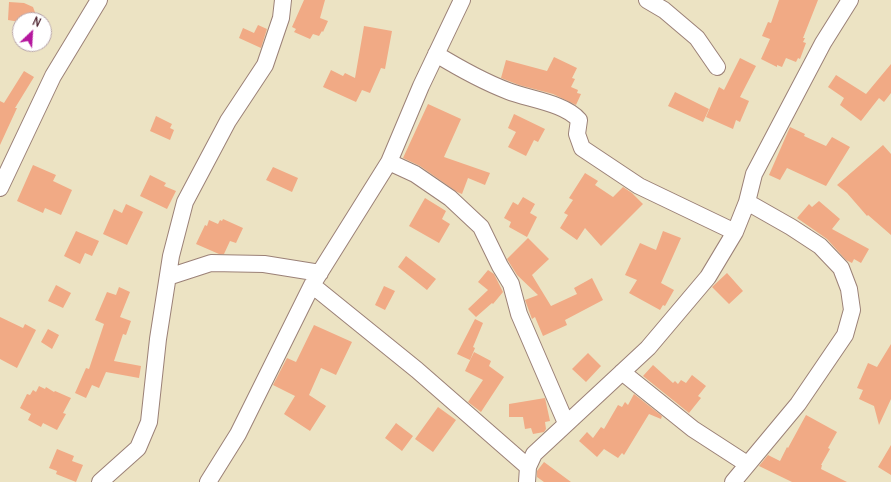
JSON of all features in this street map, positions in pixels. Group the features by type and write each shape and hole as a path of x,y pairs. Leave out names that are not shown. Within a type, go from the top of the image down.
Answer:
{"street":[{"path":"0,188 53,76 99,0"},
{"path":"100,482 138,448 149,422 158,339 171,256 185,202 228,122 265,65 281,18 284,0"},
{"path":"208,482 238,434 316,279 390,162 421,86 462,0"},
{"path":"647,0 664,10 697,38 717,67"},
{"path":"168,276 212,263 264,264 316,279 417,370 528,475 534,454 648,348 708,277 735,232 747,202 754,174 823,43 850,0"},
{"path":"436,54 467,73 508,92 551,104 574,114 579,120 577,134 582,148 640,186 735,232"},
{"path":"390,162 415,174 450,198 481,227 500,266 511,284 519,314 566,423"},
{"path":"734,482 747,464 798,404 845,335 852,310 849,289 841,268 820,246 791,227 747,202"},
{"path":"622,372 693,429 747,464"}],"building":[{"path":"304,0 325,0 320,18 328,21 323,32 322,31 319,36 313,34 310,39 294,32 296,29 292,27"},
{"path":"779,0 818,0 803,38 805,38 803,42 806,43 800,59 798,58 796,62 786,58 782,67 777,65 777,67 761,59 770,39 762,36 768,22 771,23"},
{"path":"9,2 24,3 33,7 35,12 12,12 12,21 8,20"},
{"path":"258,25 267,29 261,48 239,38 243,28 254,33"},
{"path":"364,26 392,31 385,69 381,68 370,93 362,90 356,102 323,87 331,70 343,76 345,73 355,78"},
{"path":"554,57 577,68 572,78 575,79 571,87 578,90 577,93 581,94 576,105 553,94 519,85 501,78 506,60 547,71"},
{"path":"740,58 756,66 740,97 749,101 740,122 736,120 733,129 706,117 719,87 724,90"},
{"path":"891,64 891,93 884,102 879,98 861,121 840,105 844,98 828,87 836,75 866,94"},
{"path":"24,71 34,77 15,108 17,108 0,145 0,101 4,103"},
{"path":"675,92 709,109 703,122 668,106"},
{"path":"428,104 461,119 444,157 490,173 485,185 468,178 462,194 420,166 403,158"},
{"path":"514,114 545,129 538,142 534,140 526,156 508,147 516,132 508,128"},
{"path":"156,116 172,124 170,128 174,130 170,140 150,131"},
{"path":"790,127 805,134 804,136 826,146 832,137 850,147 826,186 787,168 780,180 769,175"},
{"path":"883,145 891,154 891,235 868,215 867,216 847,193 837,185"},
{"path":"33,165 56,175 53,181 72,190 61,215 45,208 43,213 17,201"},
{"path":"273,167 298,178 292,192 266,180"},
{"path":"585,173 598,181 595,185 613,197 623,187 632,193 643,204 601,246 585,228 577,240 560,228 568,215 564,213 573,200 569,198"},
{"path":"150,175 166,183 164,186 176,191 167,209 140,196"},
{"path":"523,197 535,204 530,213 537,217 527,237 509,227 511,222 504,218 513,202 518,205"},
{"path":"425,198 446,211 442,219 450,224 439,243 409,226"},
{"path":"819,201 840,219 832,229 869,249 861,263 854,259 852,263 846,260 827,239 797,218 809,204 812,207"},
{"path":"126,204 143,212 127,245 103,234 114,209 122,213"},
{"path":"223,219 243,228 236,243 230,241 224,254 219,254 196,244 209,220 218,224 220,220 222,221"},
{"path":"76,231 99,241 92,256 85,253 80,264 64,256"},
{"path":"663,231 681,238 661,283 674,290 665,306 663,305 660,310 629,293 637,280 625,275 640,243 656,250"},
{"path":"528,238 549,259 532,275 551,306 577,294 574,288 592,278 603,300 565,320 567,325 543,336 535,317 532,319 525,300 538,295 517,275 507,259"},
{"path":"406,256 436,279 427,290 398,267"},
{"path":"488,270 494,274 503,292 493,304 492,303 476,317 468,309 488,290 478,282"},
{"path":"727,273 743,291 729,304 712,287"},
{"path":"56,285 71,293 63,308 48,301"},
{"path":"384,286 395,291 385,310 375,305"},
{"path":"119,287 130,292 120,317 131,321 126,335 123,334 114,361 141,366 139,378 106,372 99,388 92,385 86,398 75,393 86,368 89,369 104,324 95,320 107,292 116,295"},
{"path":"0,317 23,328 25,324 36,330 17,368 0,359"},
{"path":"475,319 483,323 473,347 475,348 470,360 457,354"},
{"path":"314,325 352,342 336,375 321,368 309,395 326,406 310,431 284,414 295,396 273,385 287,358 296,362"},
{"path":"48,329 59,335 52,349 41,342"},
{"path":"891,344 891,399 879,425 874,406 859,399 863,390 857,388 868,363 877,367"},
{"path":"474,352 491,361 489,366 504,377 481,412 468,402 483,380 465,371"},
{"path":"588,353 601,366 586,382 572,369"},
{"path":"653,365 673,383 675,381 678,384 681,380 686,383 692,375 706,386 698,396 701,398 689,413 643,376"},
{"path":"39,386 45,389 46,387 54,392 55,391 71,398 63,413 66,414 57,430 43,423 41,427 28,420 31,414 20,408 27,394 30,395 33,390 36,392"},
{"path":"634,394 662,416 661,419 649,414 624,455 622,453 618,458 604,449 597,457 579,441 587,432 593,438 601,427 604,429 618,405 622,407 625,402 628,405"},
{"path":"545,398 550,421 545,422 546,429 544,432 533,434 531,428 525,429 523,417 509,417 509,404"},
{"path":"438,407 456,420 433,452 415,439"},
{"path":"806,415 837,432 828,448 830,449 821,465 821,469 847,482 792,482 759,466 768,455 780,461"},
{"path":"396,423 413,436 402,451 385,438"},
{"path":"891,445 891,475 878,467"},
{"path":"57,449 74,456 72,461 83,465 76,482 56,474 57,471 49,468"},
{"path":"544,462 571,482 544,482 537,477 537,471"}]}
